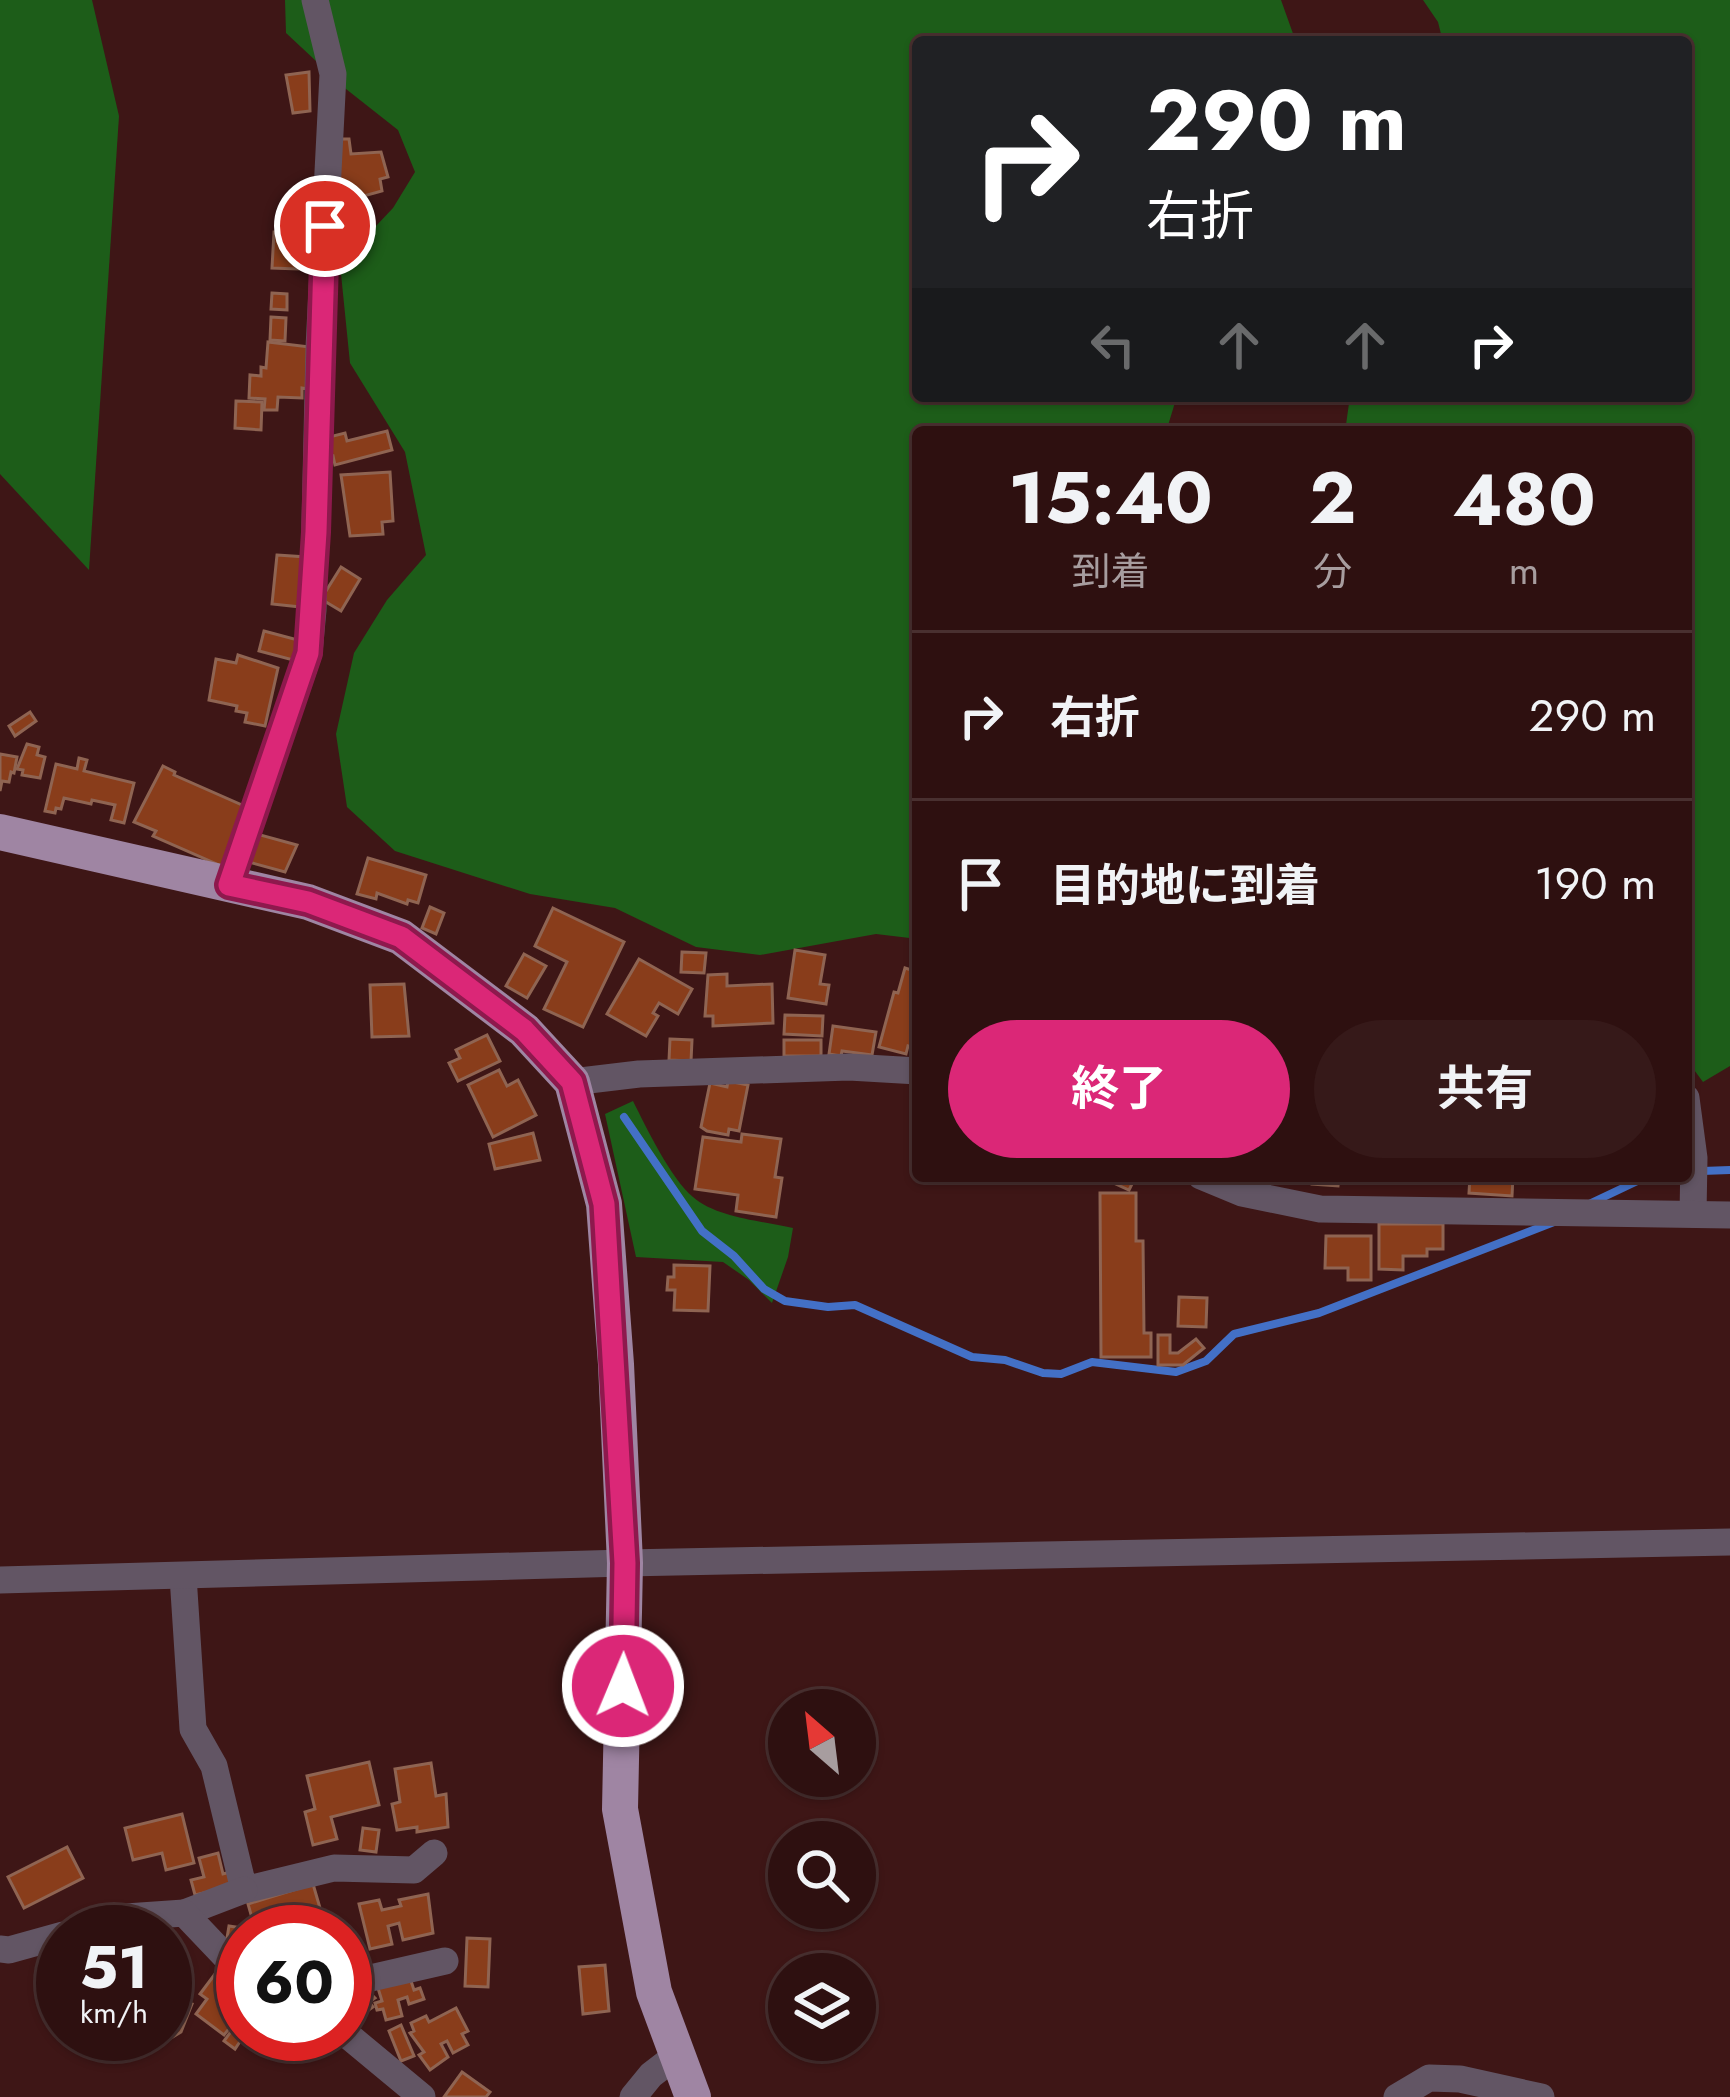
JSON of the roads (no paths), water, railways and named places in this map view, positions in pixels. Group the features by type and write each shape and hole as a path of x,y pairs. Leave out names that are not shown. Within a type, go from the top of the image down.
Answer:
{"main road":[{"path":"0,832 308,902 401,937 524,1030 572,1082 604,1204 625,1563 620,1809 646,1957 693,2097"}],"street":[{"path":"229,885 308,653 313,610 333,74 315,0"},
{"path":"572,1082 639,1074 849,1067 912,1071"},
{"path":"1692,1164 1694,1186 1730,1215"},
{"path":"1215,1182 1242,1193 1320,1209 1597,1214 1694,1186"},
{"path":"0,1580 1730,1542"},
{"path":"183,1576 193,1729 214,1766 244,1891"},
{"path":"192,1910 334,1868 414,1870 434,1853"},
{"path":"192,1921 216,1947"},
{"path":"0,1949 36,1942"},
{"path":"372,1978 445,1961"},
{"path":"372,2055 422,2097"},
{"path":"633,2097 676,2055"},
{"path":"1396,2097 1429,2078 1540,2097"}],"waterway":[{"path":"624,1117 702,1231 734,1256 764,1289 785,1301 855,1305 972,1357 1005,1360 1043,1373 1061,1374 1092,1362 1176,1372 1206,1361 1234,1334 1319,1313 1554,1222"},
{"path":"1702,1171 1730,1170"},
{"path":"1589,1204 1635,1182"}]}
